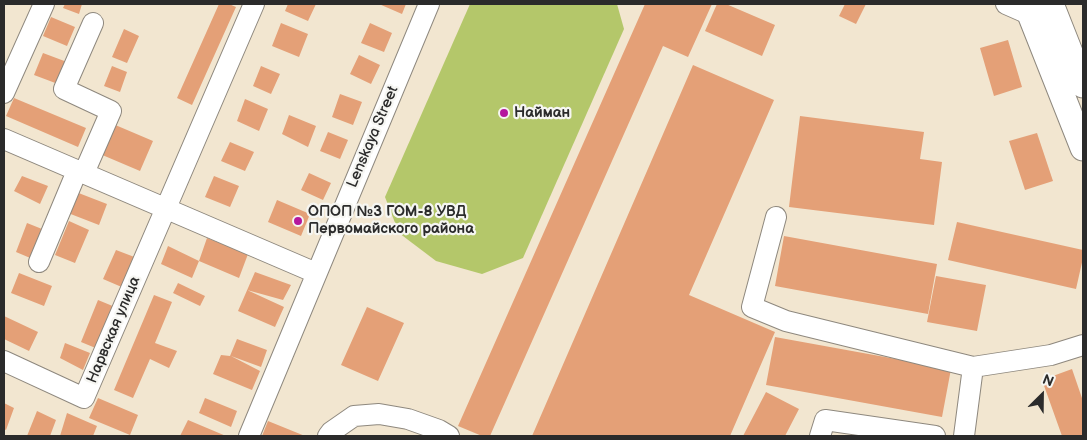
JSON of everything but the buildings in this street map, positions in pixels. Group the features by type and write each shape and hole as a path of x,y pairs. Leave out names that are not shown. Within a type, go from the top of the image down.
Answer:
{"main road":[{"path":"1036,8 1083,85"},
{"path":"1036,8 1083,148"}],"street":[{"path":"4,92 44,4"},
{"name":"Нарвская улица","path":"4,361 84,398 254,4"},
{"name":"Lenskaya Street","path":"249,436 429,4"},
{"path":"1006,4 1036,8"},
{"path":"39,262 80,172 111,111 64,90 93,23"},
{"path":"4,139 316,273"},
{"path":"776,217 752,307 786,321 973,367 1051,355 1083,345"},
{"path":"964,436 973,367"},
{"path":"328,436 354,416 379,414 408,419 439,430 449,436"},
{"path":"820,436 825,420 935,436"}],"green space":[{"name":"Найман","path":"470,4 617,4 624,29 523,258 482,274 436,261 399,233 385,197"}],"place":[{"name":"Найман","path":"504,113"},
{"name":"ОПОП №3 ГОМ-8 УВД Первомайского района","path":"298,221"}]}
